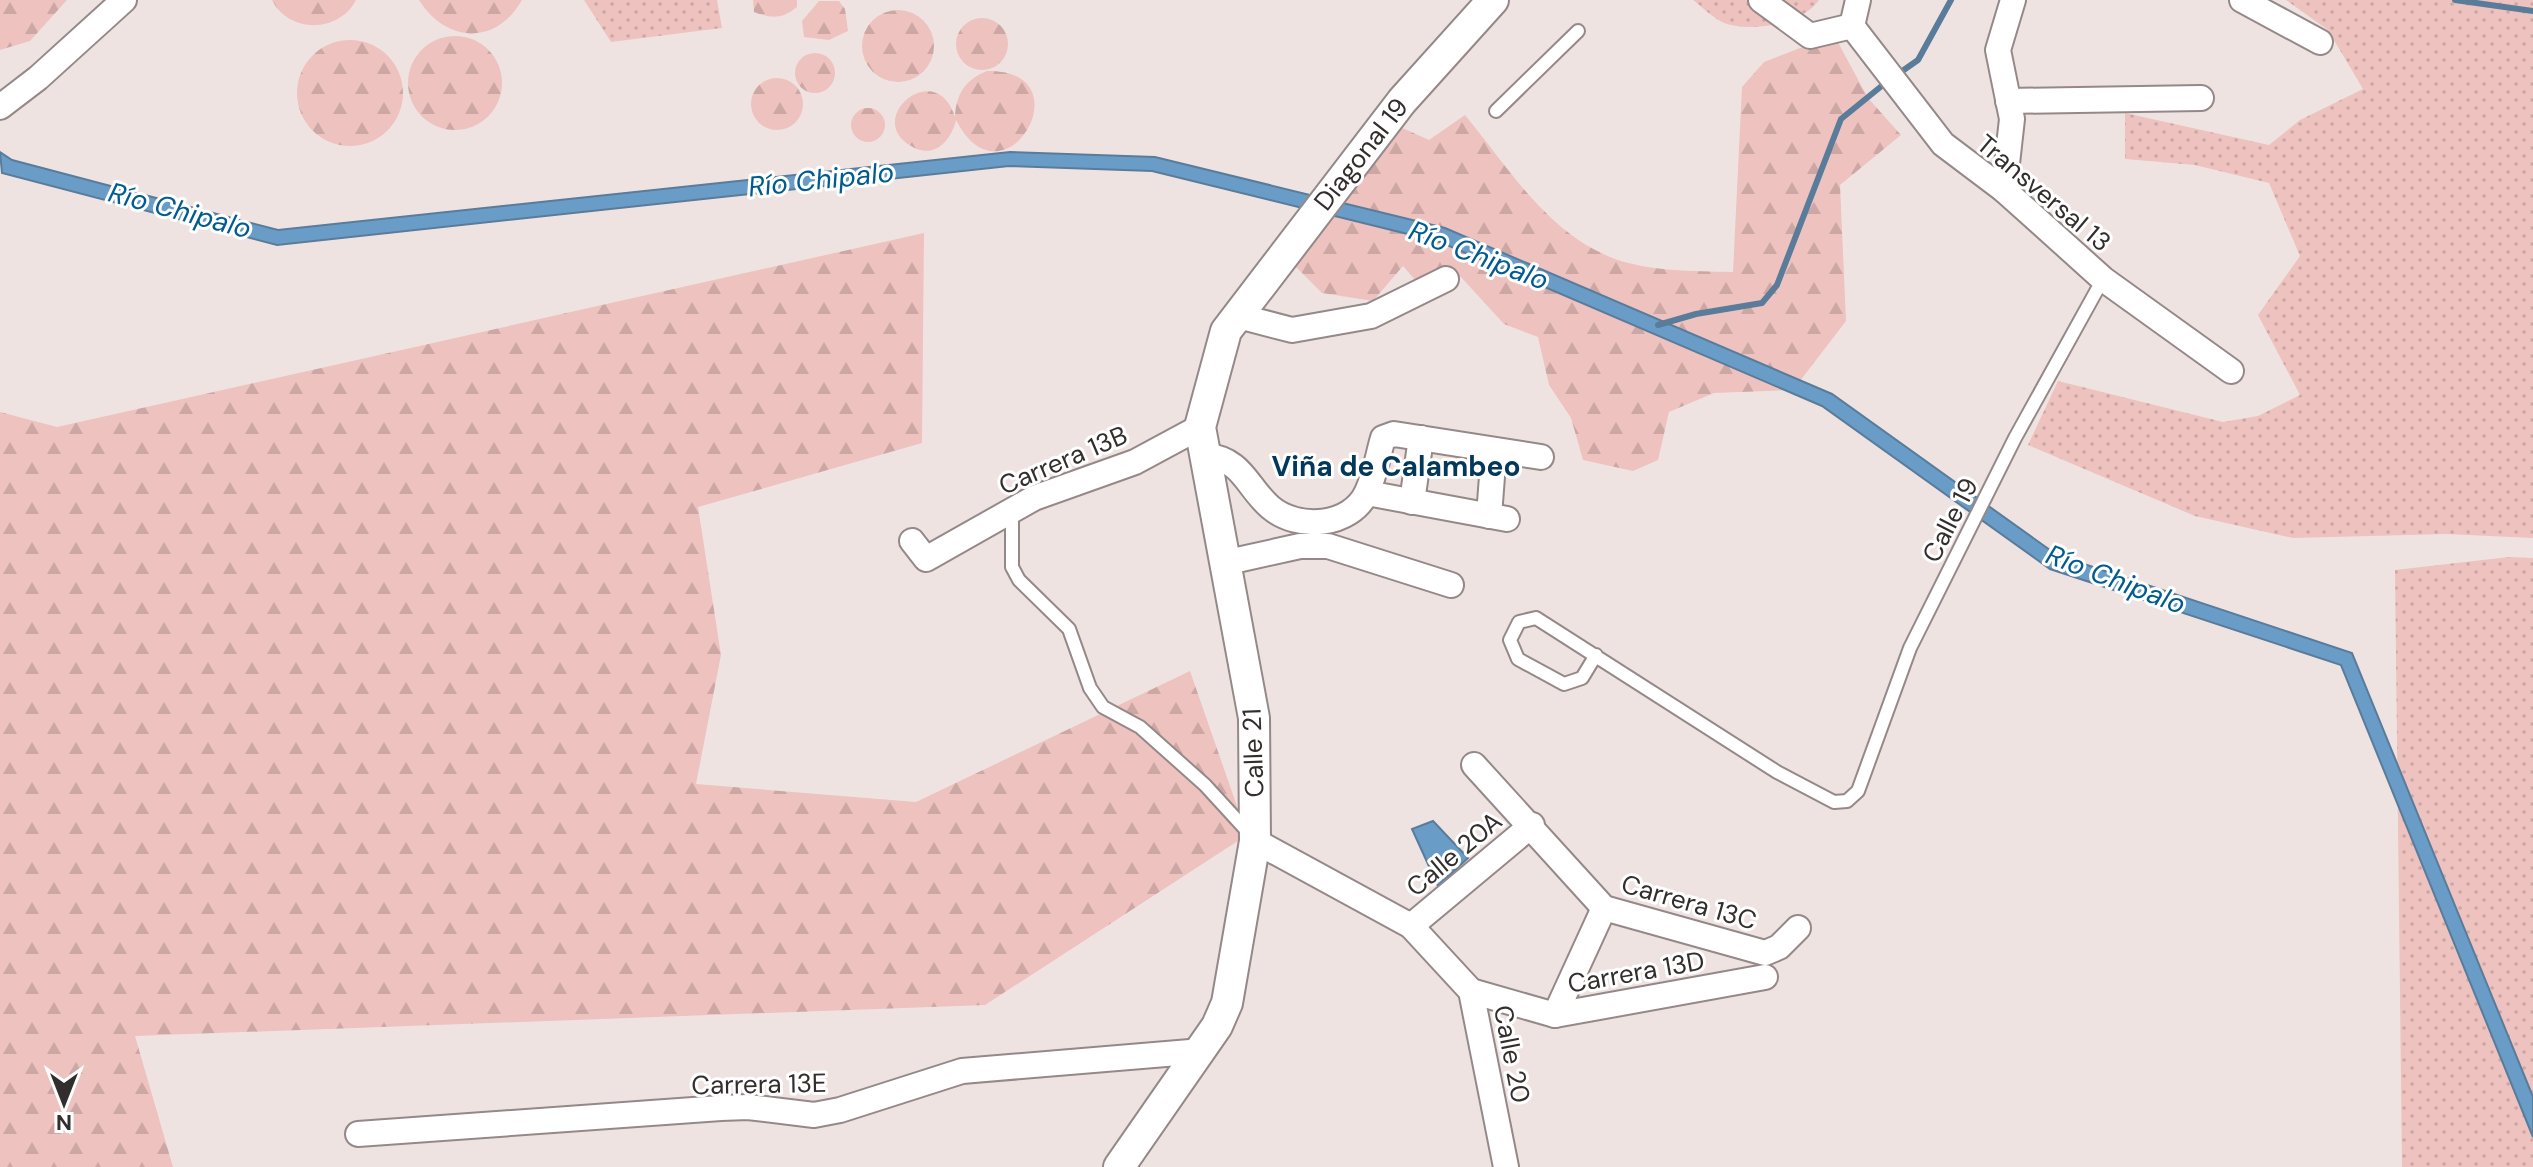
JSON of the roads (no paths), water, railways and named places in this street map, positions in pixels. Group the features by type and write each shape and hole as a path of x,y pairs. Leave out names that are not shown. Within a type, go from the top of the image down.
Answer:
{"street":[{"path":"2,106 124,0"},
{"name":"Diagonal 19","path":"1238,316 1402,101 1493,0"},
{"path":"1761,0 1810,36 1841,30 1858,0"},
{"path":"2004,190 2012,119 1998,50 2013,0"},
{"path":"2242,0 2320,42"},
{"name":"Transversal 13","path":"1841,30 1943,144 2004,190 2103,279 2231,371"},
{"path":"2008,101 2201,98"},
{"path":"1238,316 1292,330 1371,316 1446,279"},
{"name":"Calle 21","path":"1119,1167 1202,1051 1227,1003 1255,841 1254,718 1228,562 1202,441 1226,331 1238,316"},
{"path":"1202,441 1217,457 1241,470 1270,507 1281,514 1310,522 1341,517 1367,493 1383,438 1394,434 1541,457"},
{"path":"1412,502 1421,438"},
{"name":"Carrera 13B","path":"912,541 926,559 1034,498 1202,441"},
{"path":"1367,493 1498,518 1494,450"},
{"path":"1228,562 1300,546 1328,546 1451,585"},
{"name":"Carrera 13C","path":"1474,765 1532,825 1604,908 1765,953 1779,947 1798,928"},
{"name":"Calle 20A","path":"1411,926 1532,825"},
{"path":"1255,841 1411,926"},
{"name":"Calle 20","path":"1555,1015 1604,908"},
{"name":"Calle 20","path":"1411,926 1471,991 1506,1167"},
{"name":"Carrera 13D","path":"1471,991 1555,1015 1765,977"},
{"name":"Carrera 13E","path":"358,1134 734,1107 814,1115 840,1110 962,1071 1202,1051"}],"lane":[{"path":"1496,111 1578,31"},
{"name":"Calle 19","path":"1596,655 1777,772 1834,802 1847,801 1858,791 1910,648 2015,438 2103,279"},
{"path":"1012,510 1012,567 1019,580 1069,629 1090,688 1103,707 1140,727 1205,785 1255,841"},
{"path":"1536,618 1596,655 1582,678 1564,684 1518,659 1510,640 1519,622 1536,618"}],"water":[{"name":"Río Chipalo","path":"0,152 12,160 278,230 1010,152 1155,157 1445,228 1832,394 2057,555 2352,653 2533,1097 2533,1137 2341,665 2050,569 1822,406 1440,242 1152,171 1009,166 277,245 2,173"},
{"path":"1433,821 1468,858 1438,886 1412,829"}],"waterway":[{"path":"1898,74 1918,60 1951,0"},
{"path":"2455,0 2533,11"},
{"path":"1658,325 1696,314 1762,303 1777,285 1841,119 1889,80"}],"district":[{"name":"Viña de Calambeo","path":"1396,466"}]}
